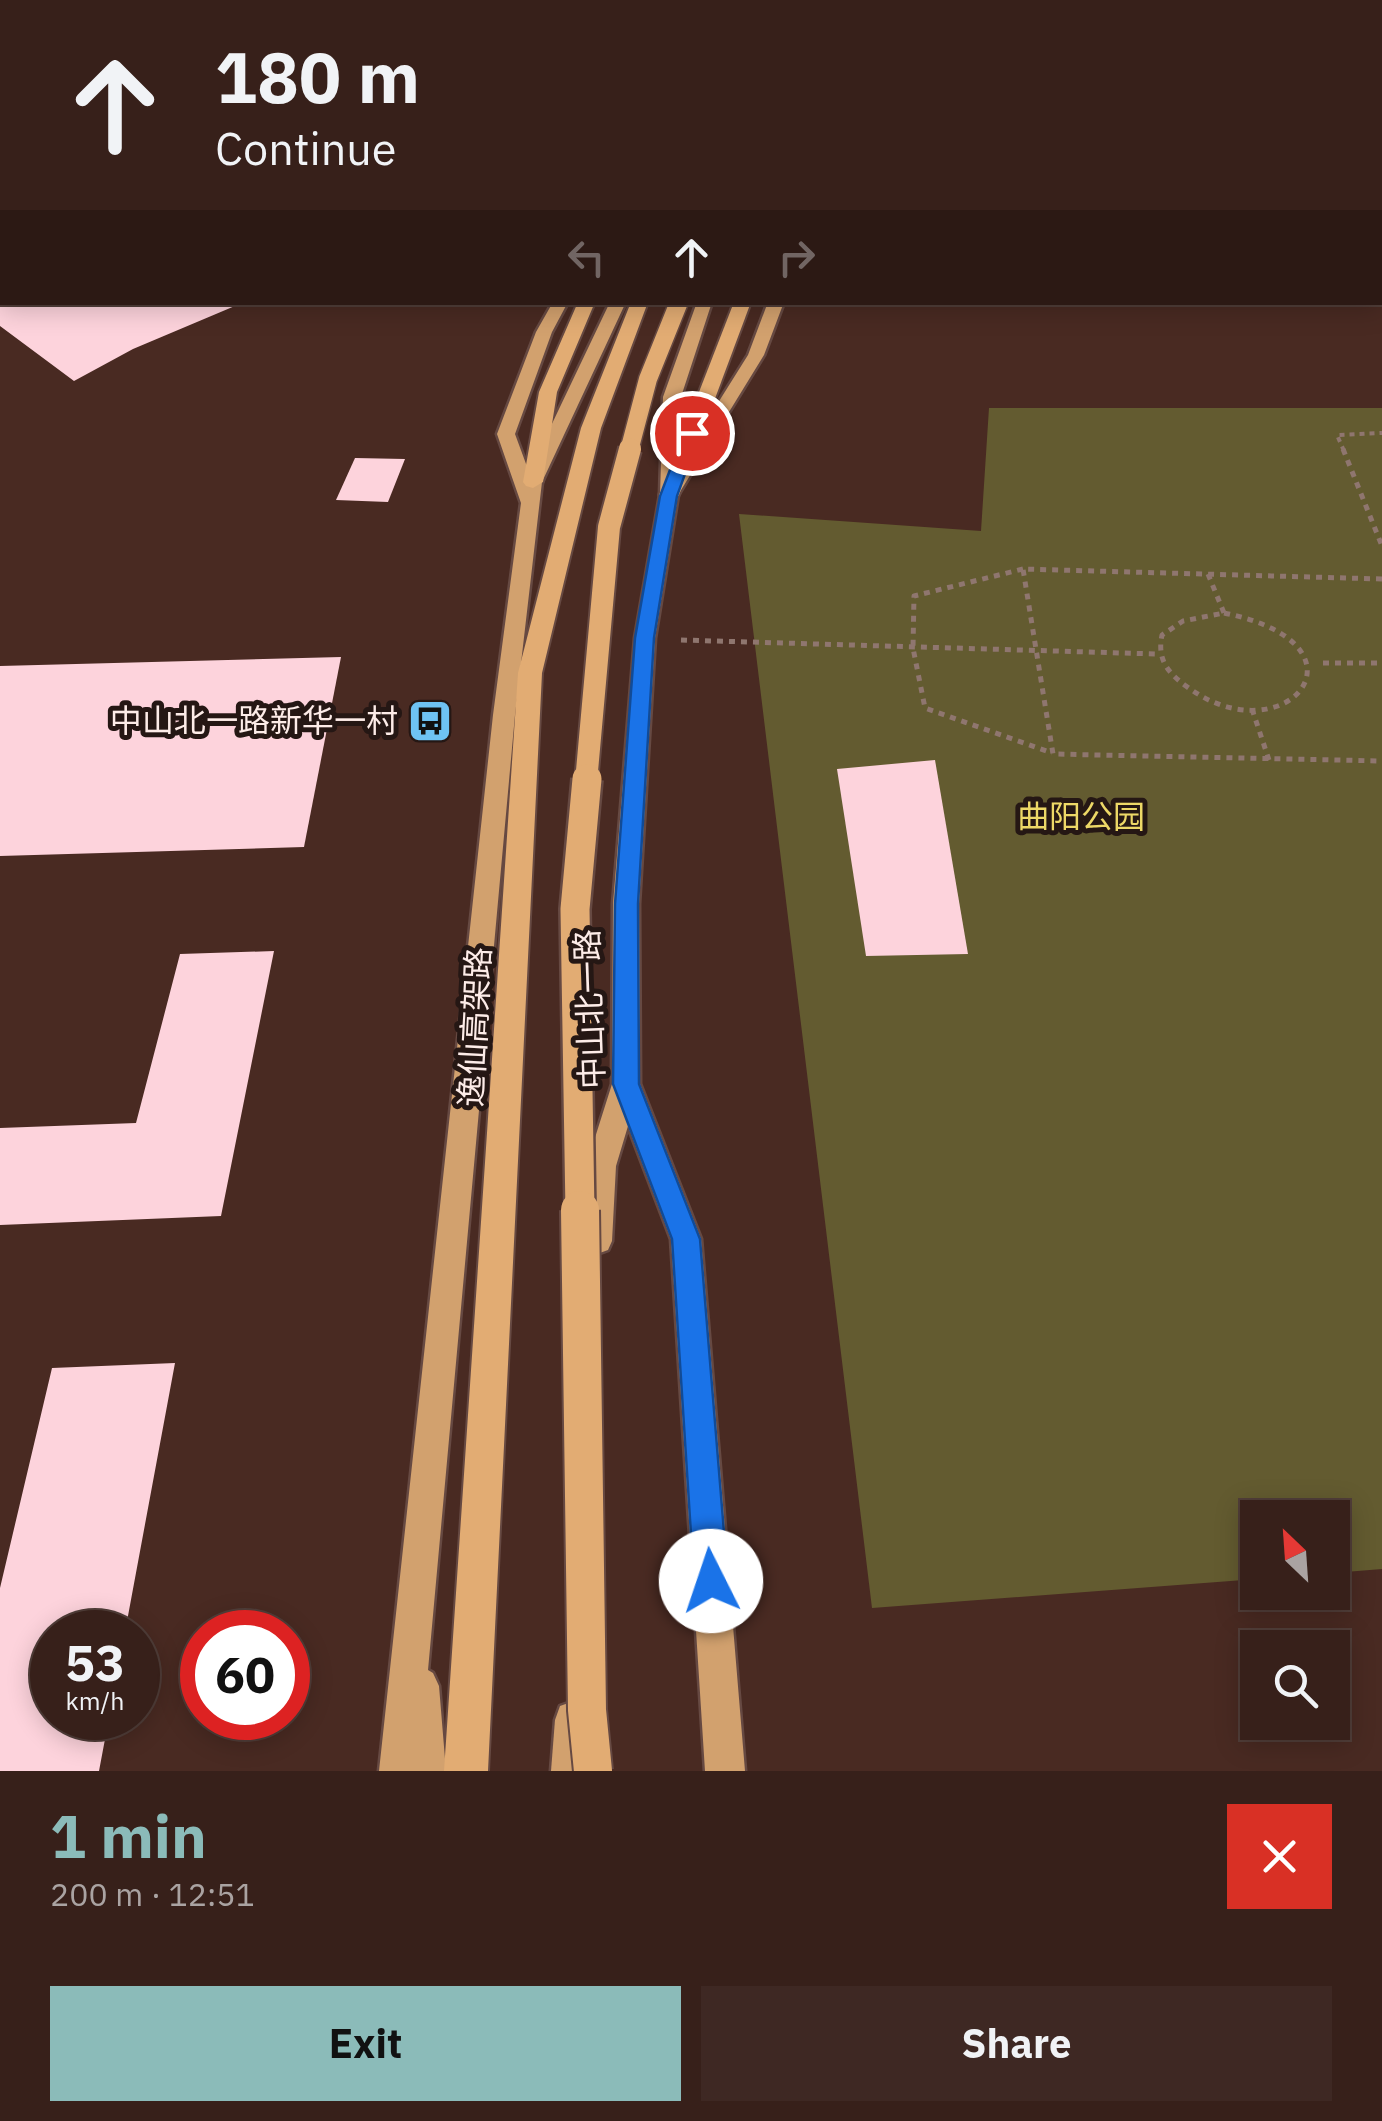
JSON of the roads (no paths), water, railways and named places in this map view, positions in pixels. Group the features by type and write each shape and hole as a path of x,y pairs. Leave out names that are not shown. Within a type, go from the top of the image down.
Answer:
{"highway":[{"path":"532,492 548,392 586,305"},
{"name":"逸仙高架路","path":"466,1771 530,673 591,428 639,305"},
{"path":"594,1771 587,1710 575,909 609,527 648,379 678,305"},
{"path":"669,496 742,305"}],"main road":[{"path":"532,492 506,434 544,332 558,305"},
{"path":"399,1771 504,715 532,492 617,305"},
{"name":"中山北一路","path":"703,305 672,397 669,496 645,638 626,904 626,1084 686,1239 724,1771"},
{"path":"669,496 756,354 775,305"},
{"path":"571,1771 601,1166 626,1084"},
{"path":"416,1622 426,1771"}],"place":[{"name":"中山北一路新华一村","path":"430,721"}],"park label":[{"name":"曲阳公园","path":"1081,817"}]}
